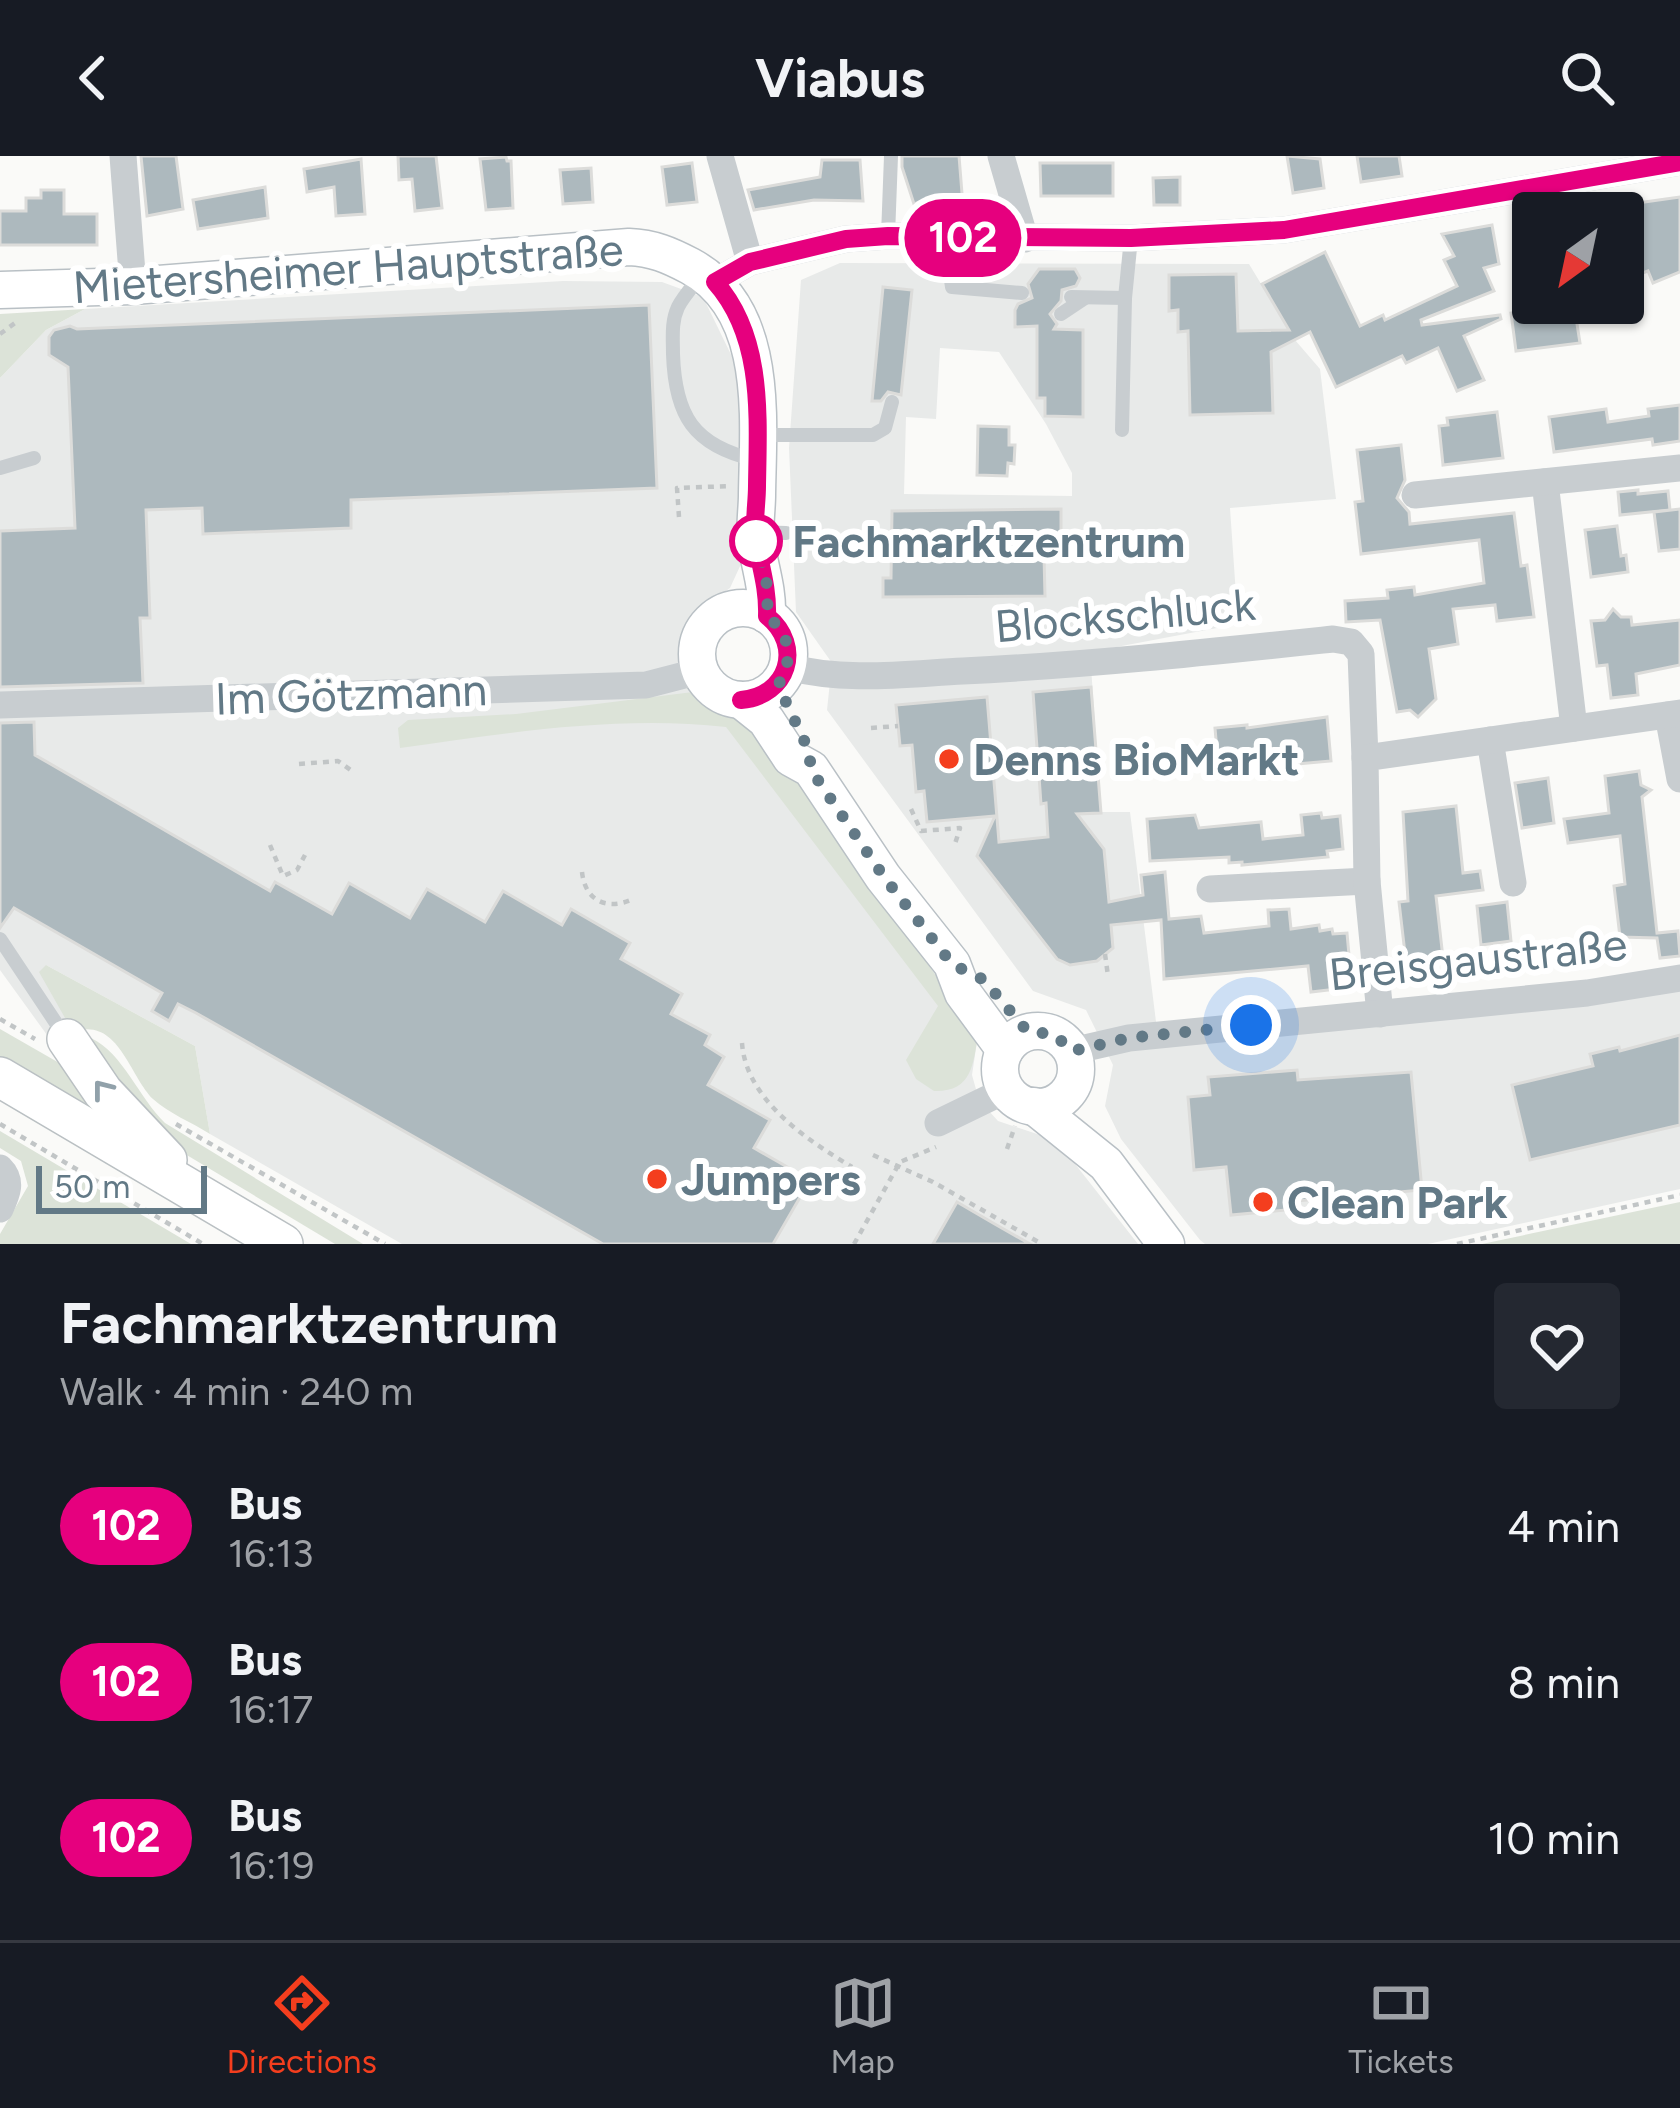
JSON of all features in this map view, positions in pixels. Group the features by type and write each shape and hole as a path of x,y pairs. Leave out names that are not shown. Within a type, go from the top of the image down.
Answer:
{"main road":[{"path":"67,1040 103,1092 200,1194"},
{"path":"0,1077 283,1244"}],"street":[{"path":"123,156 133,286"},
{"path":"720,156 750,262"},
{"path":"1001,156 1025,239"},
{"path":"1565,192 1668,161"},
{"path":"1017,1041 984,980 952,964 884,877 811,770 791,758 766,720 741,700 716,692 700,671 703,633 710,622 750,613 768,589 758,528 769,443 738,310 709,277 802,247 888,236 1131,238 1284,230 1512,203"},
{"name":"Mietersheimer Hauptstraße","path":"0,290 133,286 629,247 650,248 709,277"},
{"path":"1415,495 1680,468"},
{"path":"1545,482 1574,728"},
{"path":"750,613 786,638 783,676 811,770"},
{"name":"Blockschluck","path":"783,676 1029,668 1333,639 1351,642 1361,654 1367,881 1380,1014"},
{"name":"Im Götzmann","path":"0,705 646,685 700,671"},
{"path":"741,700 755,699 783,676"},
{"path":"1365,758 1674,714 1680,779"},
{"path":"1490,740 1513,883"},
{"path":"1210,889 1367,881"},
{"name":"Breisgaustraße","path":"1074,1065 1129,1038 1587,993 1680,978"},
{"path":"1106,1164 1017,1109 1000,1070 1017,1041 1054,1034 1074,1065 1106,1164 1166,1244"},
{"path":"941,1133 1017,1109 1055,1103 1074,1065"},
{"path":"0,1168 8,1178 0,1209"}],"lane":[{"path":"888,236 891,156"},
{"path":"945,238 952,287 1022,293"},
{"path":"1122,430 1131,238"},
{"path":"709,277 678,305 672,323 674,396 698,432 724,453 769,443 873,435 885,428 892,402"},
{"path":"1002,292 1014,308"},
{"path":"1060,314 1078,297 1125,298"},
{"path":"0,468 34,458"},
{"path":"0,939 67,1040"}],"path":[{"path":"679,518 677,488 735,485 758,528"},
{"path":"871,728 898,726"},
{"path":"298,764 338,760 352,772"},
{"path":"911,809 921,831 961,828 954,847"},
{"path":"270,845 284,876 296,870 305,855"},
{"path":"582,872 589,894 600,903 614,906 633,899"},
{"path":"1105,954 1108,976"},
{"path":"0,1019 36,1040 67,1040"},
{"path":"742,1043 743,1062 764,1096 816,1145 852,1167"},
{"path":"1007,1149 1017,1109"},
{"path":"173,1122 385,1244"},
{"path":"0,1124 198,1243"},
{"path":"854,1244 900,1162 941,1133"},
{"path":"873,1155 933,1182 1042,1244"},
{"path":"1457,1244 1680,1195"}],"shaded area":[{"path":"840,263 1249,264 1295,340 1320,369 1336,499 1230,508 1238,624 1090,652 1101,812 1130,812 1158,1038 1680,989 1680,1189 1428,1244 1205,1244 1200,1240 1121,1139 1105,1106 1113,1065 1086,1010 1033,991 827,710 832,663 796,612 789,448 801,280","holes":["940,348 999,352 1072,473 1072,496 904,494 906,417 936,419"]},
{"path":"563,281 662,282 703,297 738,369 746,443 741,564 730,588 698,611 683,638 682,668 692,692 706,705 729,715 752,716 978,1035 972,1075 979,1100 998,1121 1040,1135 1068,1155 1138,1244 402,1244 210,1134 195,1046 46,965 73,1032 47,1035 0,970 0,378 46,330 85,309"},
{"path":"85,309 46,330 0,378 0,314"},
{"path":"693,692 720,710 752,716 978,1035 968,1075 956,1087 934,1091 916,1079 906,1060 938,1006 726,727 604,724 400,748 398,728 408,720 516,714"},
{"path":"46,965 195,1046 210,1134 153,1099 112,1040 88,1029 73,1032 39,972"},
{"path":"0,1029 68,1068 114,1127 0,1060"},
{"path":"91,1038 122,1065 165,1123 363,1244 335,1244 155,1136 80,1040"},
{"path":"0,1131 191,1244 0,1244 0,1234 28,1186 21,1161 0,1148"},
{"path":"1680,1202 1680,1244 1482,1244"}],"building":[{"path":"141,156 176,156 183,209 147,216"},
{"path":"398,156 436,156 442,208 415,211 412,179 399,180"},
{"path":"902,156 959,156 963,206 937,207 935,197 914,204"},
{"path":"1287,156 1320,159 1324,188 1293,193"},
{"path":"1357,156 1399,156 1402,176 1361,182"},
{"path":"506,157 511,161 513,208 486,210 480,159"},
{"path":"361,159 365,214 336,216 334,187 307,192 304,169"},
{"path":"822,160 860,160 863,201 814,200 754,210 748,190 820,177"},
{"path":"692,163 697,202 667,205 662,167"},
{"path":"1040,163 1113,163 1113,196 1041,196"},
{"path":"591,168 593,202 563,204 560,170"},
{"path":"1180,177 1180,205 1154,205 1153,178"},
{"path":"265,187 268,218 198,229 193,200"},
{"path":"41,190 64,190 64,214 97,214 97,245 0,245 0,211 26,211 26,198 41,198"},
{"path":"1680,197 1680,272 1653,283 1648,271 1644,272 1644,202"},
{"path":"1492,225 1499,264 1484,268 1494,291 1421,320 1422,325 1500,315 1501,319 1464,336 1484,380 1457,391 1438,348 1406,363 1402,356 1336,387 1310,332 1271,352 1273,413 1190,415 1188,331 1178,332 1178,310 1169,311 1169,275 1236,274 1238,331 1289,330 1262,284 1325,252 1360,326 1383,315 1385,320 1457,286 1444,260 1454,256 1442,234"},
{"path":"1039,269 1075,269 1080,278 1076,286 1062,290 1061,301 1050,314 1057,324 1054,329 1083,330 1083,417 1045,416 1045,398 1037,398 1037,326 1015,327 1015,310 1032,298 1028,284"},
{"path":"883,287 912,290 901,395 888,392 881,401 872,401"},
{"path":"649,305 657,488 351,500 351,528 203,534 202,508 146,510 150,618 140,618 143,683 0,687 0,531 75,528 68,367 49,355 54,330"},
{"path":"1512,324 1577,324 1580,343 1516,351"},
{"path":"1680,405 1680,441 1653,445 1652,439 1554,452 1549,417 1606,409 1608,422"},
{"path":"1497,412 1503,458 1443,465 1439,426 1448,425 1447,418"},
{"path":"978,426 1009,427 1009,445 1015,445 1014,464 1008,463 1007,476 977,475"},
{"path":"1401,445 1405,480 1397,498 1409,512 1410,524 1514,513 1534,617 1497,621 1495,605 1453,609 1458,644 1429,649 1436,699 1418,717 1410,710 1397,712 1380,620 1346,622 1345,601 1388,598 1387,590 1414,587 1415,595 1484,583 1479,540 1361,554 1355,502 1363,501 1357,450"},
{"path":"1638,490 1638,494 1668,491 1670,510 1620,515 1618,492"},
{"path":"1061,509 1061,555 1044,555 1045,596 883,597 883,578 891,578 892,511"},
{"path":"1680,509 1680,549 1659,551 1654,512"},
{"path":"1617,526 1628,572 1591,577 1585,530"},
{"path":"1613,609 1621,617 1631,617 1632,625 1680,620 1680,665 1636,674 1638,695 1611,698 1607,665 1597,666 1591,621 1605,620"},
{"path":"1091,687 1101,813 1077,814 1104,849 1109,902 1143,895 1141,875 1165,872 1169,919 1201,916 1204,933 1269,926 1268,910 1289,909 1291,929 1319,925 1320,931 1347,933 1349,955 1334,957 1337,989 1311,992 1308,966 1164,979 1161,920 1111,925 1113,948 1097,961 1070,965 1057,959 977,856 995,816 927,822 924,791 916,792 912,745 900,746 896,705 987,697 999,842 1048,837 1033,692"},
{"path":"1327,717 1331,761 1285,765 1285,756 1218,763 1215,728"},
{"path":"34,722 35,755 270,891 275,882 332,914 349,883 410,918 427,889 485,922 503,891 562,925 571,909 630,943 621,959 682,994 671,1014 710,1035 705,1045 724,1057 708,1085 770,1120 754,1148 810,1180 773,1244 603,1244 196,1013 178,1004 169,1021 152,1011 162,993 14,908 0,928 0,723"},
{"path":"1639,771 1641,785 1651,790 1642,797 1657,933 1678,931 1680,956 1660,958 1657,938 1620,937 1614,886 1625,884 1620,836 1568,843 1564,819 1609,813 1605,776"},
{"path":"1548,778 1554,823 1522,828 1515,783"},
{"path":"1456,806 1463,873 1480,871 1483,890 1436,896 1443,958 1428,959 1430,977 1412,979 1399,902 1408,901 1403,812"},
{"path":"1321,813 1322,818 1340,816 1343,849 1327,851 1328,857 1242,865 1229,863 1229,857 1150,861 1147,819 1195,815 1199,828 1261,822 1263,839 1303,835 1301,815"},
{"path":"1507,902 1511,941 1481,945 1477,906"},
{"path":"1680,1035 1680,1125 1530,1160 1512,1085 1593,1066 1590,1054"},
{"path":"1297,1070 1298,1080 1411,1072 1422,1190 1296,1201 1297,1209 1231,1215 1226,1167 1194,1170 1188,1097 1210,1095 1208,1077"},
{"path":"957,1202 993,1223 1030,1244 933,1244"}],"bus line":[{"name":"102","path":"741,700 755,699 778,685 788,668 789,653 779,625 767,616 768,589 756,543 758,435 753,362 738,310 715,282 750,262 846,239 1131,238 1284,230 1680,162"}],"place":[{"name":"Fachmarktzentrum","path":"756,541"},
{"name":"Denns BioMarkt","path":"949,759"},
{"name":"Jumpers","path":"657,1179"},
{"name":"Clean Park","path":"1263,1202"}],"route":[{"path":"756,541 768,589 767,616 779,625 789,653 788,668 778,685 809,751 811,770 884,877 952,964 984,980 1028,1032 1054,1034 1072,1051 1129,1038 1251,1025"}]}
